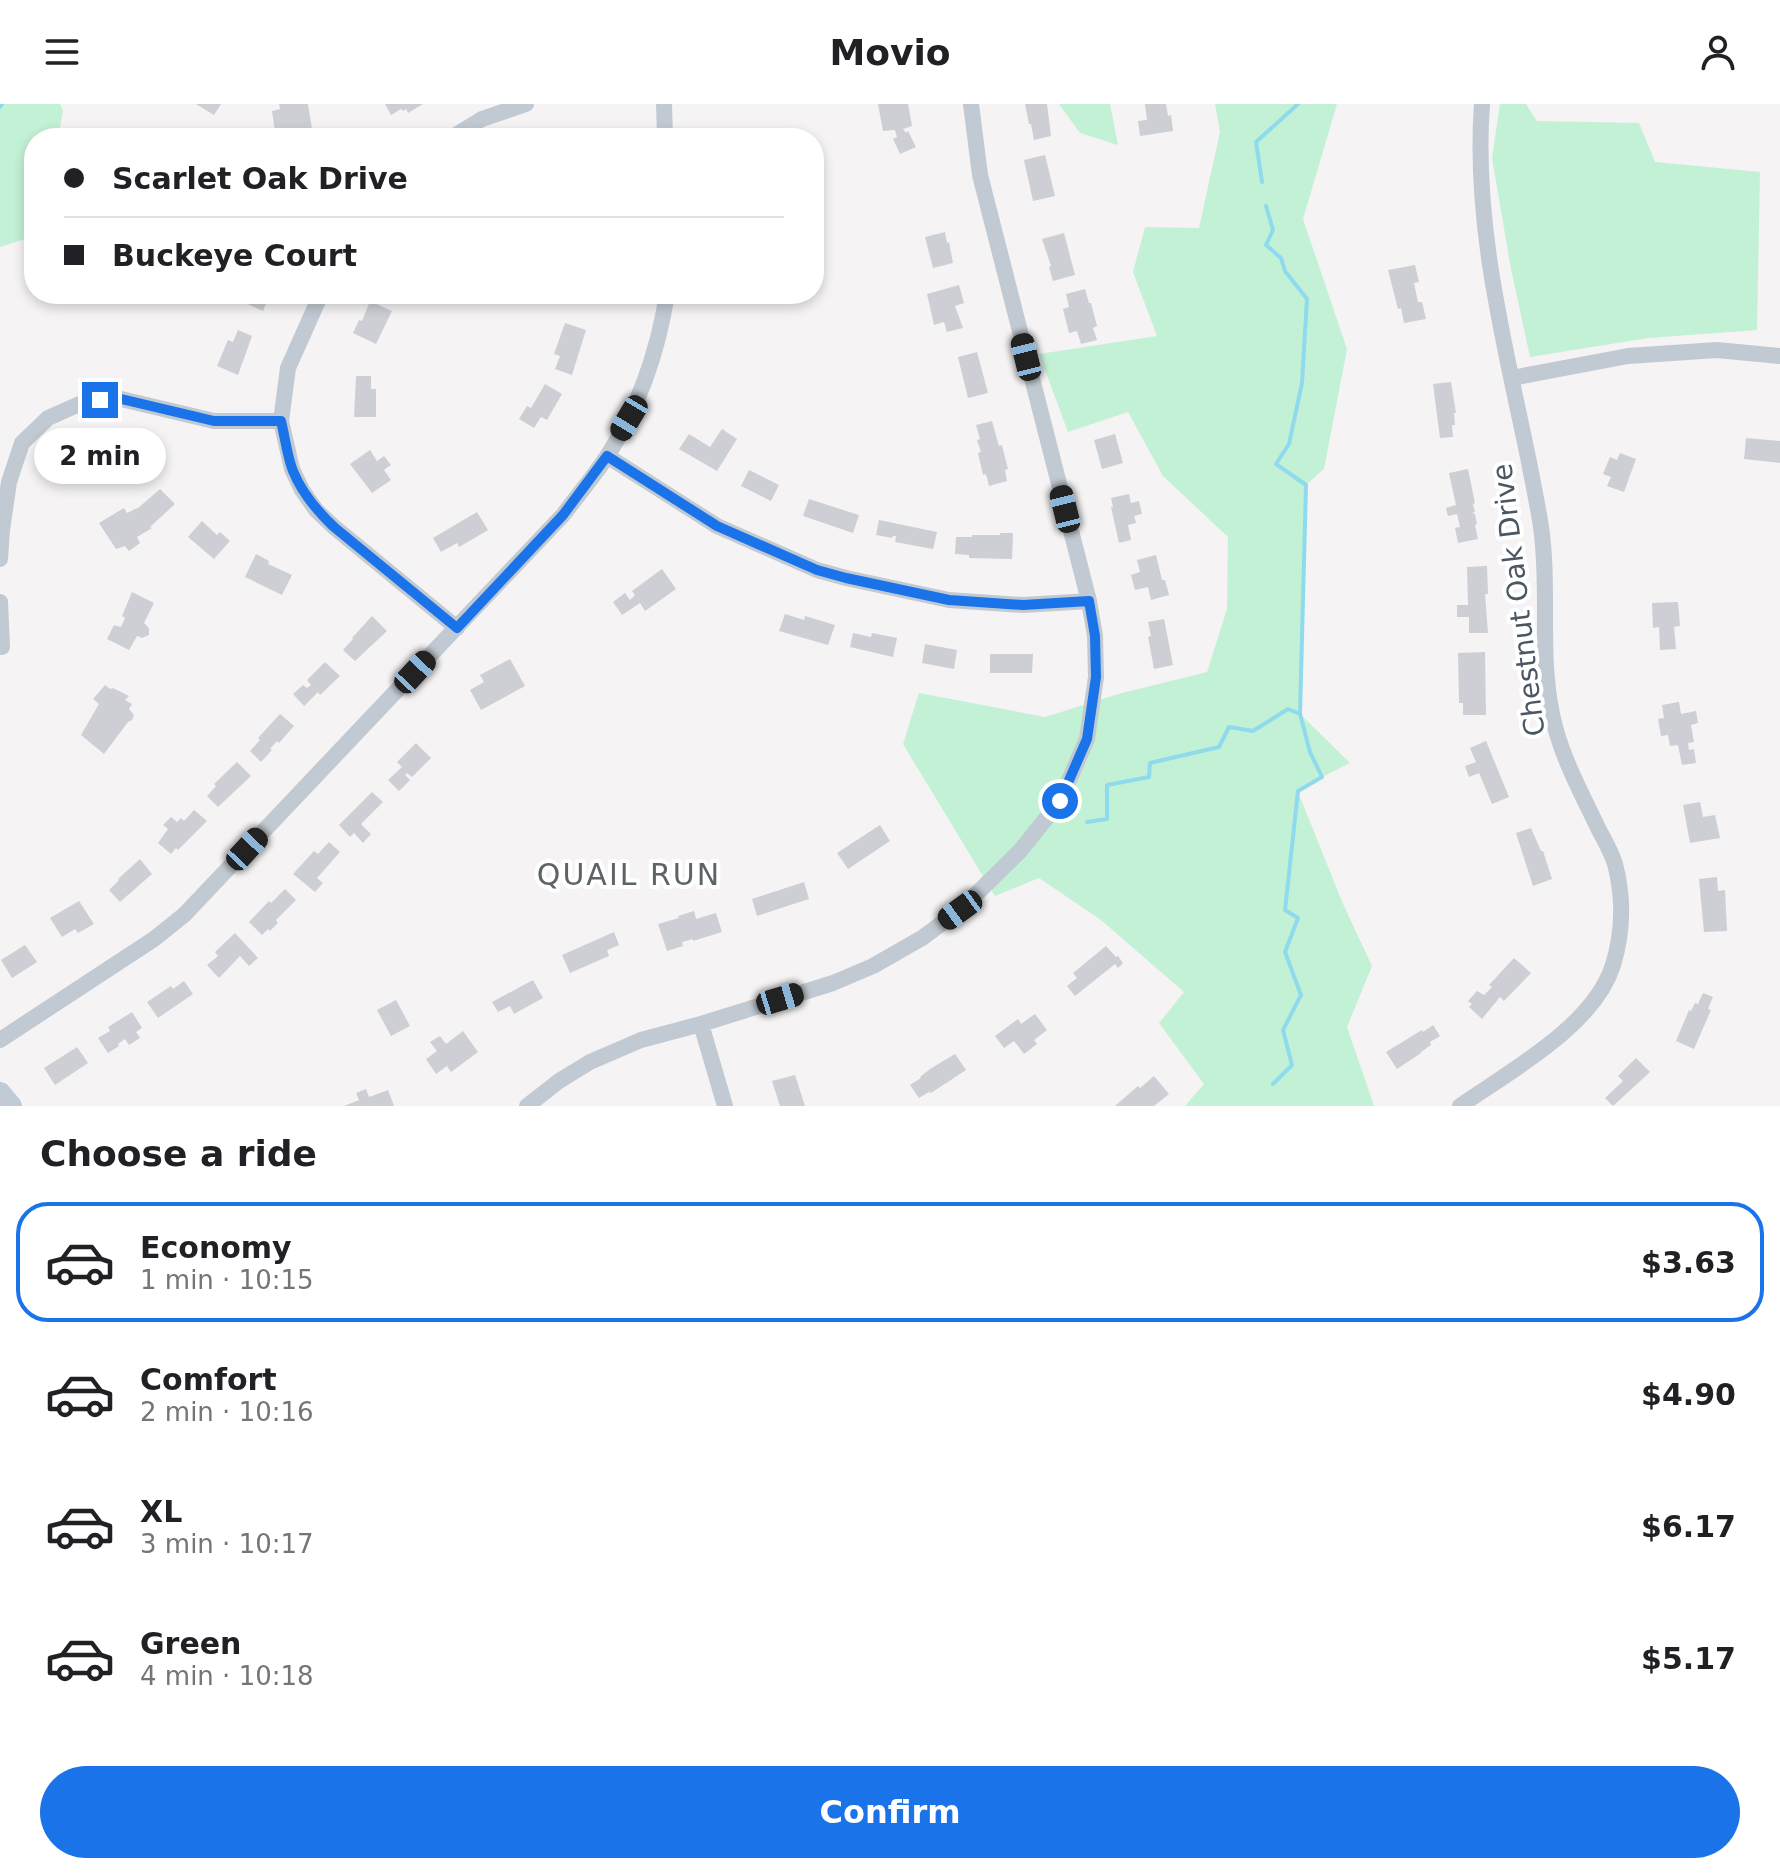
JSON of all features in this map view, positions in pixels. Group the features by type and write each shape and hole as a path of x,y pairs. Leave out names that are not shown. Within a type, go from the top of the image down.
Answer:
{"street":[{"path":"467,128 482,119 526,104"},
{"path":"664,104 665,128"},
{"path":"527,1106 590,1062 641,1040 833,983 873,966 922,938 960,910 1020,851 1060,801 1087,739 1096,677 1095,636 1089,601 980,175 971,104"},
{"name":"Chestnut Oak Drive","path":"1460,1106 1566,1033 1600,993 1612,968 1619,941 1622,901 1614,862 1566,762 1552,714 1545,657 1542,529 1494,288 1481,202 1479,132 1482,104"},
{"path":"317,304 288,368 281,421 292,469 316,510 457,628"},
{"path":"0,1040 154,939 184,915 563,515 607,456 629,418 644,384 662,327 665,304"},
{"path":"1512,378 1628,356 1717,350 1780,356"},
{"path":"0,559 9,482 22,443 48,418 84,402 117,398 214,421 281,421"},
{"path":"607,456 717,526 817,570 949,600 1023,605 1089,601"},
{"path":"0,602 2,647"},
{"path":"701,1024 725,1106"},
{"path":"0,1093 11,1106"}],"green space":[{"path":"0,104 60,104 63,111 60,128 24,128 24,239 0,247"},
{"path":"1059,104 1110,104 1118,145 1080,133"},
{"path":"1215,104 1337,104 1303,219 1347,349 1324,469 1306,485 1300,714 1350,763 1298,792 1343,904 1372,966 1347,1027 1374,1106 1185,1106 1204,1084 1159,1023 1184,992 1101,920 1039,878 995,896 903,744 919,693 1045,717 1122,693 1207,672 1227,609 1228,537 1163,476 1128,412 1068,432 1039,354 1157,336 1133,272 1145,227 1199,228 1220,132"},
{"path":"1500,104 1526,104 1537,121 1639,123 1655,162 1760,172 1757,330 1648,338 1530,357 1492,158"}],"building":[{"path":"196,104 221,104 214,115"},
{"path":"279,104 308,104 312,128 274,128 272,111 280,109"},
{"path":"385,104 423,104 408,113 406,109 401,109 391,115"},
{"path":"878,104 908,104 912,126 903,129 906,133 908,131 916,147 900,154 893,139 897,137 895,130 883,131"},
{"path":"1025,104 1047,104 1051,136 1034,140"},
{"path":"1145,104 1166,104 1173,131 1140,136 1138,121 1147,120"},
{"path":"1045,155 1055,196 1033,201 1024,160"},
{"path":"945,232 953,263 933,268 925,237"},
{"path":"1064,233 1075,275 1053,281 1042,239"},
{"path":"1415,265 1419,282 1414,283 1426,319 1404,323 1388,270"},
{"path":"959,285 964,303 955,306 963,328 947,332 944,322 934,325 927,294"},
{"path":"1085,289 1097,326 1093,328 1097,340 1081,344 1077,331 1069,333 1063,309 1069,307 1066,294"},
{"path":"247,304 266,304 263,311"},
{"path":"369,304 392,311 376,344 353,333 359,320 362,321"},
{"path":"565,323 586,330 572,375 555,369 560,356 554,354"},
{"path":"238,330 252,336 238,375 217,366 228,340 233,342"},
{"path":"977,352 988,393 968,398 958,357"},
{"path":"356,376 371,376 371,389 376,389 376,417 354,417"},
{"path":"1451,382 1456,413 1455,425 1452,425 1453,437 1440,438 1433,384"},
{"path":"545,384 562,394 547,420 541,417 534,428 519,419 527,406 531,408"},
{"path":"992,421 1008,469 1005,470 1007,481 989,486 978,453 981,452 976,425"},
{"path":"722,429 737,439 717,471 679,449 689,434 710,447"},
{"path":"1115,434 1123,463 1102,469 1094,440"},
{"path":"1746,438 1780,441 1780,463 1744,459"},
{"path":"370,450 377,461 384,456 391,465 384,470 391,480 372,493 350,464"},
{"path":"1620,453 1636,459 1624,492 1607,486 1611,477 1603,474 1610,457 1617,460"},
{"path":"1468,469 1478,539 1458,543 1455,528 1460,527 1457,514 1448,516 1446,508 1456,505 1449,473"},
{"path":"749,470 779,485 771,501 741,486"},
{"path":"160,489 175,504 152,528 137,537 140,543 129,551 125,546 116,549 99,523 124,508 127,513 137,509"},
{"path":"1129,494 1131,503 1139,501 1142,514 1134,516 1136,523 1128,525 1131,540 1119,543 1111,498"},
{"path":"809,499 859,515 853,533 803,516"},
{"path":"477,512 488,530 459,547 457,543 441,552 433,538"},
{"path":"879,520 937,532 933,549 895,542 896,536 876,535"},
{"path":"202,521 217,535 220,532 230,541 214,559 188,537"},
{"path":"1013,533 1012,559 969,558 969,555 955,554 956,537"},
{"path":"256,554 269,561 268,564 292,575 282,595 245,577"},
{"path":"1156,555 1169,595 1151,600 1148,587 1135,590 1131,575 1140,572 1137,560"},
{"path":"1487,566 1488,594 1485,594 1488,633 1469,633 1469,617 1457,617 1457,605 1468,605 1467,567"},
{"path":"662,569 676,589 645,611 640,603 622,615 613,602 625,593 630,600 635,595 632,591"},
{"path":"132,592 154,603 144,623 149,628 149,635 142,638 137,636 129,650 107,639 114,625 121,627"},
{"path":"1678,602 1680,626 1674,627 1676,649 1660,650 1659,627 1653,628 1652,603"},
{"path":"785,614 835,625 828,645 779,631"},
{"path":"372,616 387,631 355,661 343,650"},
{"path":"1164,619 1173,665 1154,669 1148,622"},
{"path":"853,633 897,638 893,657 850,647"},
{"path":"925,644 957,650 954,669 922,663"},
{"path":"1485,652 1486,715 1463,715 1463,703 1459,703 1458,653"},
{"path":"990,654 1033,654 1032,673 990,673"},
{"path":"510,659 525,686 481,710 470,690 484,682 480,675"},
{"path":"325,662 340,676 304,706 293,694 303,685 307,688 311,685 307,680"},
{"path":"105,685 129,696 125,700 132,704 129,709 134,715 104,754 81,735 99,704 93,699"},
{"path":"1679,702 1681,714 1696,711 1698,723 1691,725 1694,742 1688,743 1689,750 1694,749 1696,763 1682,765 1678,745 1670,746 1668,735 1661,736 1658,719 1664,718 1662,705"},
{"path":"280,714 294,726 261,762 250,751"},
{"path":"1486,741 1509,797 1492,804 1479,773 1469,777 1465,766 1476,762 1470,748"},
{"path":"416,743 431,758 412,777 407,773 405,775 410,780 399,791 388,780 402,767 397,762"},
{"path":"237,762 251,776 218,807 207,796 216,786 214,784"},
{"path":"372,792 383,802 361,824 371,834 363,843 354,833 350,837 339,825"},
{"path":"1700,802 1703,817 1715,815 1720,838 1690,843 1683,805"},
{"path":"194,810 207,821 171,854 158,843 168,829 163,825 171,817 177,822 181,818 184,821"},
{"path":"880,825 890,841 848,869 837,853"},
{"path":"1531,828 1552,879 1533,886 1516,833"},
{"path":"329,842 340,852 317,878 323,883 315,892 293,874 314,851 318,854"},
{"path":"140,859 152,874 120,902 109,890"},
{"path":"1717,877 1718,891 1725,890 1727,931 1704,932 1699,879"},
{"path":"804,882 809,899 757,916 752,899"},
{"path":"285,889 296,900 276,920 278,923 262,935 249,922"},
{"path":"79,901 94,924 78,933 75,929 62,937 50,918"},
{"path":"694,911 696,919 716,913 722,932 682,942 683,946 667,951 658,924"},
{"path":"614,932 619,945 607,950 609,956 570,973 562,955"},
{"path":"235,933 258,958 249,966 240,956 219,978 207,965 218,956 215,952"},
{"path":"25,945 37,962 12,978 1,960"},
{"path":"1106,946 1123,963 1118,968 1115,964 1075,996 1067,986 1077,978 1073,973"},
{"path":"1514,958 1531,973 1504,1001 1500,997 1482,1019 1469,1007 1472,1004 1468,1001 1477,991 1484,995 1492,987 1489,985"},
{"path":"533,980 543,998 514,1014 510,1006 498,1012 492,1002"},
{"path":"184,981 193,994 158,1018 147,1002"},
{"path":"1703,993 1713,997 1708,1009 1711,1010 1694,1049 1676,1041 1689,1010 1695,1003 1698,1004"},
{"path":"396,1000 410,1026 391,1036 377,1010"},
{"path":"132,1012 142,1028 136,1032 140,1038 129,1045 125,1039 108,1053 98,1038 110,1031 108,1027"},
{"path":"1035,1014 1047,1030 1034,1040 1037,1044 1024,1054 1014,1041 1004,1048 995,1036 1018,1019 1021,1024"},
{"path":"1433,1025 1440,1036 1397,1069 1386,1052"},
{"path":"463,1031 478,1052 451,1072 447,1066 436,1074 426,1059 437,1051 430,1042 440,1036 446,1044"},
{"path":"77,1047 88,1063 55,1085 44,1068"},
{"path":"955,1054 966,1070 919,1098 910,1085"},
{"path":"1636,1058 1650,1072 1613,1106 1605,1098 1623,1081 1618,1076"},
{"path":"795,1075 805,1106 780,1106 772,1081"},
{"path":"1154,1076 1169,1094 1154,1106 1115,1106 1138,1086 1140,1088"},
{"path":"366,1089 369,1097 388,1090 394,1106 344,1106 359,1100 356,1093"}],"waterway":[{"path":"1262,182 1256,142 1298,104"},
{"path":"1266,206 1273,230 1266,245 1281,258 1285,271 1307,299 1302,383 1289,444 1276,464 1306,485 1300,714 1310,752 1322,777 1298,791 1285,910 1298,918 1285,952 1301,995 1283,1030 1292,1065 1273,1084"},
{"path":"1087,822 1107,819 1107,785 1149,777 1150,763 1219,747 1229,727 1253,731 1288,709 1300,714"}],"district":[{"name":"QUAIL RUN","path":"629,875"}],"route":[{"path":"100,400 117,398 214,421 281,421 292,469 316,510 457,628 563,515 607,456 717,526 817,570 949,600 1023,605 1089,601 1095,636 1096,677 1087,739 1060,801"}]}
